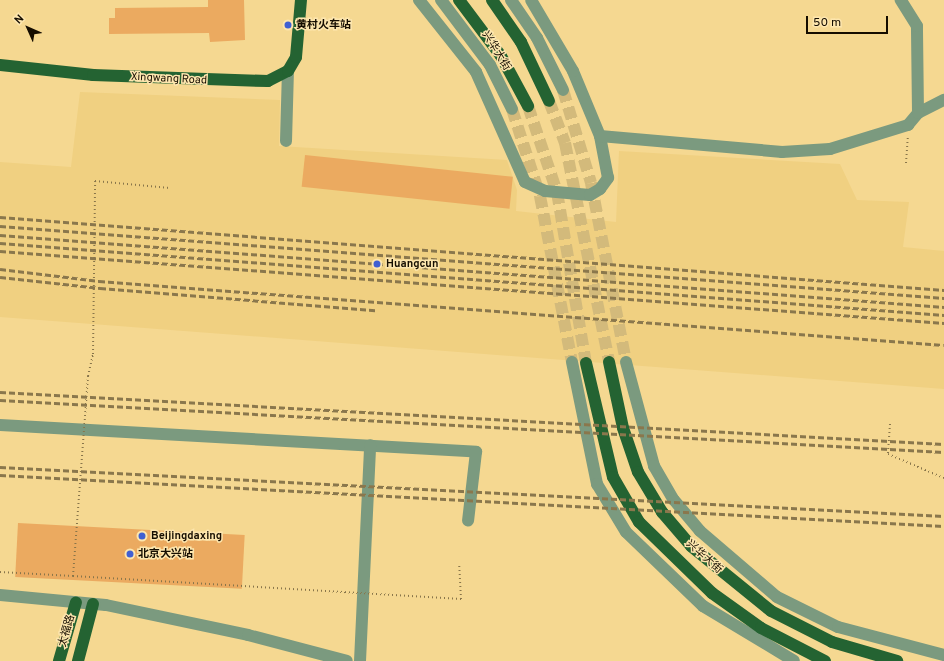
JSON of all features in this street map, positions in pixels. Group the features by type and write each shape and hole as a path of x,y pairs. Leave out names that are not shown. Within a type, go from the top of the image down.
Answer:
{"main road":[{"path":"288,72 296,57 301,26 301,0"},
{"name":"兴华大街","path":"459,0 501,56 528,106"},
{"path":"492,0 520,42 549,101"},
{"name":"Xingwang Road","path":"0,65 206,81 268,81 288,72"},
{"name":"兴华大街","path":"609,362 623,428 638,472 662,512 691,546 771,611 832,642 897,661"},
{"name":"兴华大街","path":"586,363 613,476 639,522 712,593 761,628 825,661"},
{"name":"太福路","path":"59,661 76,602"},
{"name":"太福路","path":"78,661 93,604"}],"street":[{"path":"419,0 476,72 497,113 520,175 530,186 545,191 584,196 600,189 608,178 600,136 573,71 531,0"},
{"path":"441,0 490,65 512,109"},
{"path":"512,0 564,90"},
{"path":"901,0 917,26 918,113"},
{"path":"286,141 288,72"},
{"path":"600,136 782,152 830,150 908,125 918,113 944,100"},
{"path":"572,362 598,484 626,532 703,606 753,639 794,661"},
{"path":"626,362 654,466 674,500 700,531 777,597 838,627 944,655"},
{"path":"0,425 476,452 468,521"},
{"path":"360,661 370,445"},
{"path":"0,595 93,604 248,635 347,661"}],"path":[{"path":"906,163 908,125"},
{"path":"73,576 88,376 93,354 95,181 170,188"},
{"path":"890,424 888,454 944,478"},
{"path":"0,572 461,599 459,565"}],"shaded area":[{"path":"80,92 280,100 279,146 507,160 517,190 516,211 616,222 619,151 840,164 857,200 909,202 903,247 944,251 944,389 0,317 0,162 71,167"}],"building":[{"path":"208,0 244,0 245,40 210,42 209,33 109,34 109,18 115,18 115,8 208,7"},
{"path":"305,155 513,177 510,209 302,187"},
{"name":"北京大兴站","path":"18,523 245,535 242,589 15,577"}],"tunnel":[{"path":"563,90 591,183 626,362"},
{"path":"549,101 565,143 609,362"},
{"path":"528,106 557,192 586,363"},
{"path":"512,109 540,196 572,362"}],"railway":[{"path":"0,217 944,290"},
{"path":"0,226 944,298"},
{"path":"0,235 944,307"},
{"path":"0,243 944,315"},
{"path":"0,251 944,323"},
{"path":"0,269 99,281 944,345"},
{"path":"0,277 100,288 375,310"},
{"path":"0,392 944,444"},
{"path":"0,400 944,452"},
{"path":"0,467 944,516"},
{"path":"0,475 944,526"}],"place":[{"name":"黄村火车站","path":"288,25"},
{"name":"Huangcun","path":"377,264"},
{"name":"Beijingdaxing","path":"142,536"},
{"name":"北京大兴站","path":"130,554"}]}
